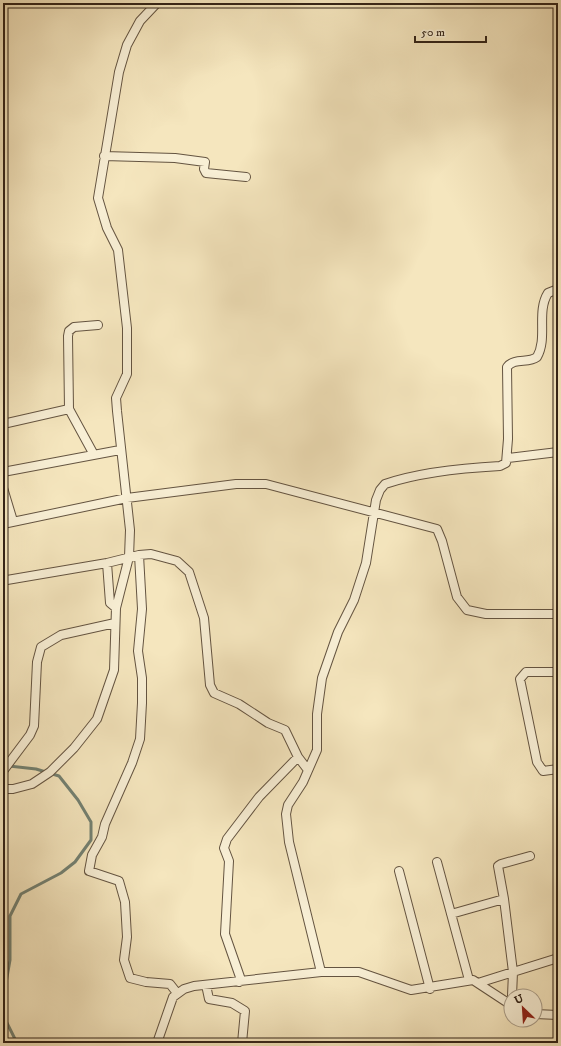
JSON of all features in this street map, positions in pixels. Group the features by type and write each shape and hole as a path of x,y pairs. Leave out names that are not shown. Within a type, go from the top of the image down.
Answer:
{"street":[{"path":"3,789 13,790 32,784 47,774 85,736 97,719 114,670 116,608 129,557 130,530 120,450 116,398 127,374 128,328 118,250 107,228 98,198 119,72 127,45 140,21 157,3"},
{"path":"104,156 187,159 205,162 204,169 206,173 246,177"},
{"path":"322,972 289,842 286,821 288,805 308,770 317,750 317,714 322,678 338,632 354,600 366,562 378,495 385,484 450,469 500,466 505,464 508,458 506,370 514,361 532,360 537,356 540,348 544,302 548,293 558,289"},
{"path":"93,454 69,409 69,331 74,327 98,326"},
{"path":"3,424 69,409"},
{"path":"3,472 120,450"},
{"path":"508,458 558,452"},
{"path":"3,524 127,498 236,484 266,484 375,514 428,525 436,529 442,541 457,597 467,610 486,614 558,614"},
{"path":"3,488 13,522"},
{"path":"3,579 7,580 107,563 139,555 151,554 172,559 181,563 189,572 204,618 210,685 214,693 239,704 268,724 285,730 298,757 308,770"},
{"path":"139,555 142,609 138,651 142,678 140,738 132,763 102,837 92,855 89,871 119,881 125,902 126,930 124,960 130,978 146,982 170,984 177,993"},
{"path":"107,563 110,603 116,608"},
{"path":"3,771 30,735 34,726 37,662 41,648 61,635 115,623"},
{"path":"558,672 530,671 522,674 520,679 537,762 543,771 558,769"},
{"path":"239,982 240,977 224,934 229,861 224,848 228,839 259,797 298,757"},
{"path":"512,988 513,972 504,899 498,866 530,856"},
{"path":"437,862 469,980"},
{"path":"399,871 430,989"},
{"path":"451,914 504,899"},
{"path":"478,983 558,958"},
{"path":"157,1043 170,1003 177,993 184,988 194,986 322,972 359,972 411,990 430,989 469,980 478,983 503,999"},
{"path":"206,985 210,1000 232,1003 245,1011 242,1043"},
{"path":"543,1014 558,1015"}],"waterway":[{"path":"3,1000 10,960 10,916 21,894 61,873 75,862 91,840 91,822 78,800 59,776 36,769 9,766"},
{"path":"3,1015 17,1043"}]}
